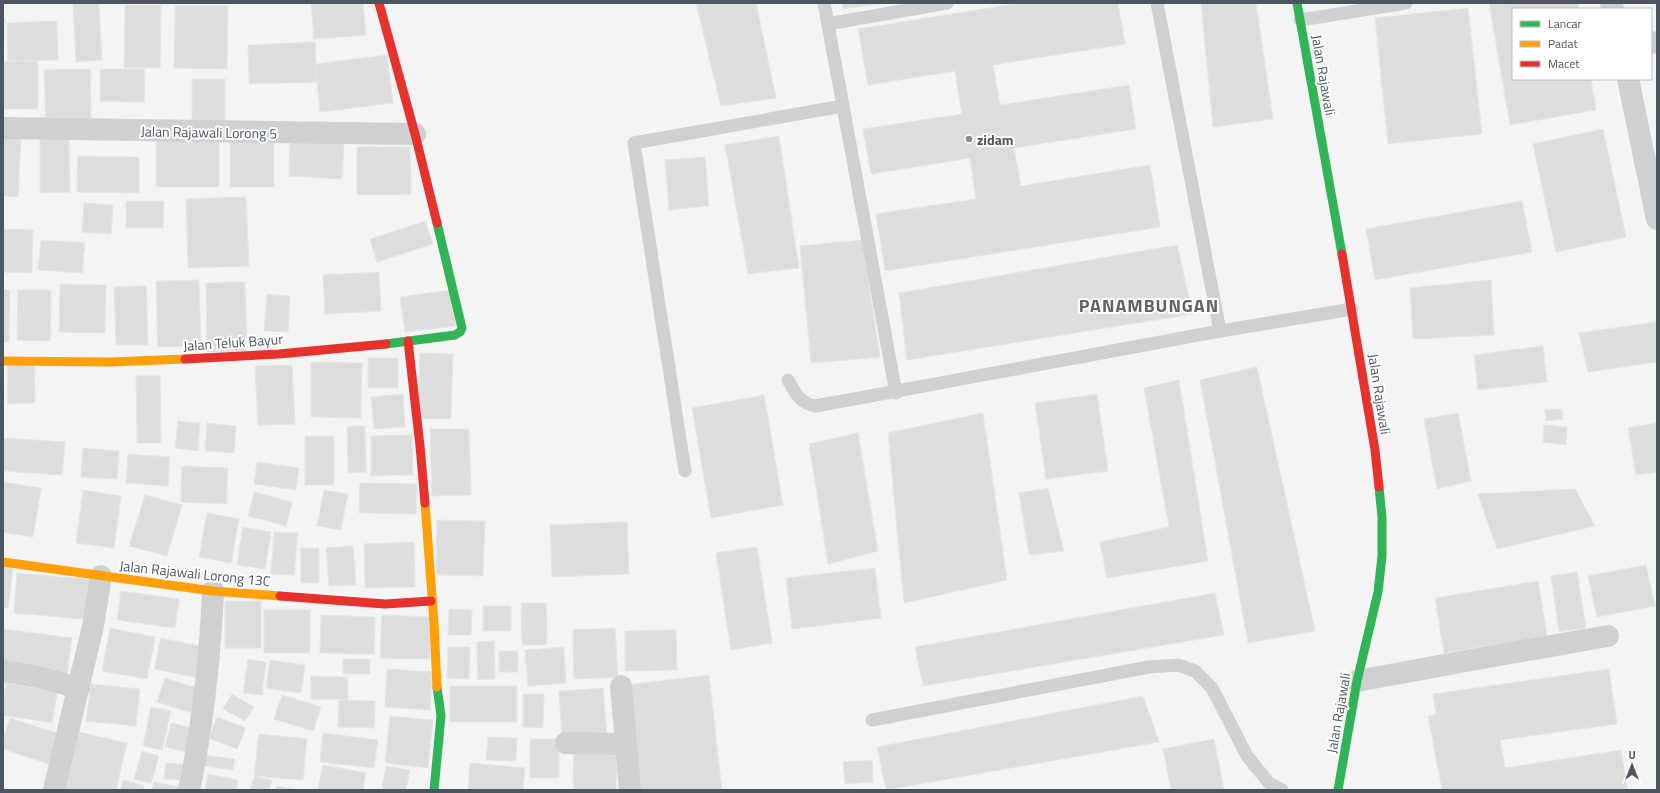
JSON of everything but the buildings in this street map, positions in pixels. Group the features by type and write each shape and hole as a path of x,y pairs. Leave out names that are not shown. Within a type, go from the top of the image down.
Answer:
{"street":[{"path":"379,3 415,134"},
{"name":"Jalan Rajawali","path":"1297,3 1376,450 1382,517 1382,556 1378,592 1357,681 1338,790"},
{"path":"1628,80 1657,219"},
{"name":"Jalan Rajawali Lorong 5","path":"3,128 415,134"},
{"name":"Jalan Teluk Bayur","path":"3,361 172,360 263,356 408,341 454,335 460,332 462,328 415,134"},
{"path":"408,341 420,446 436,679 441,716 435,789"},
{"name":"Jalan Rajawali Lorong 13C","path":"3,562 213,591 385,604 431,601"},
{"path":"54,790 93,626 101,576"},
{"path":"189,790 196,759 208,679 213,591"},
{"path":"1357,681 1510,652 1608,636"},
{"path":"3,671 79,688"},
{"path":"621,686 630,790"},
{"path":"566,743 625,744"}],"lane":[{"path":"824,3 896,392"},
{"path":"828,24 947,3"},
{"path":"1157,3 1220,331"},
{"path":"1300,20 1406,3"},
{"path":"685,471 634,143 843,106"},
{"path":"788,380 802,401 809,406 816,406 1220,331 1352,309"},
{"path":"872,720 1149,667 1178,666 1195,671 1212,688 1247,756 1269,783 1282,790"}],"traffic: fast":[{"path":"1297,3 1342,254"},
{"path":"386,344 455,335 460,332 462,328 437,223"},
{"path":"1338,790 1357,681 1378,592 1382,556 1382,517 1379,487"},
{"path":"434,790 441,716 437,687"}],"traffic: slow":[{"path":"3,361 110,362 185,359"},
{"path":"425,503 437,687"},
{"path":"3,562 213,591 280,596"}],"traffic: jam":[{"path":"379,3 415,134 437,223"},
{"path":"1342,254 1375,450 1379,487"},
{"path":"408,341 425,503"},
{"path":"185,359 279,354 386,344"},
{"path":"280,596 385,604 431,601"}],"place":[{"name":"zidam","path":"969,139"}],"district":[{"name":"PANAMBUNGAN","path":"1149,305"}]}
